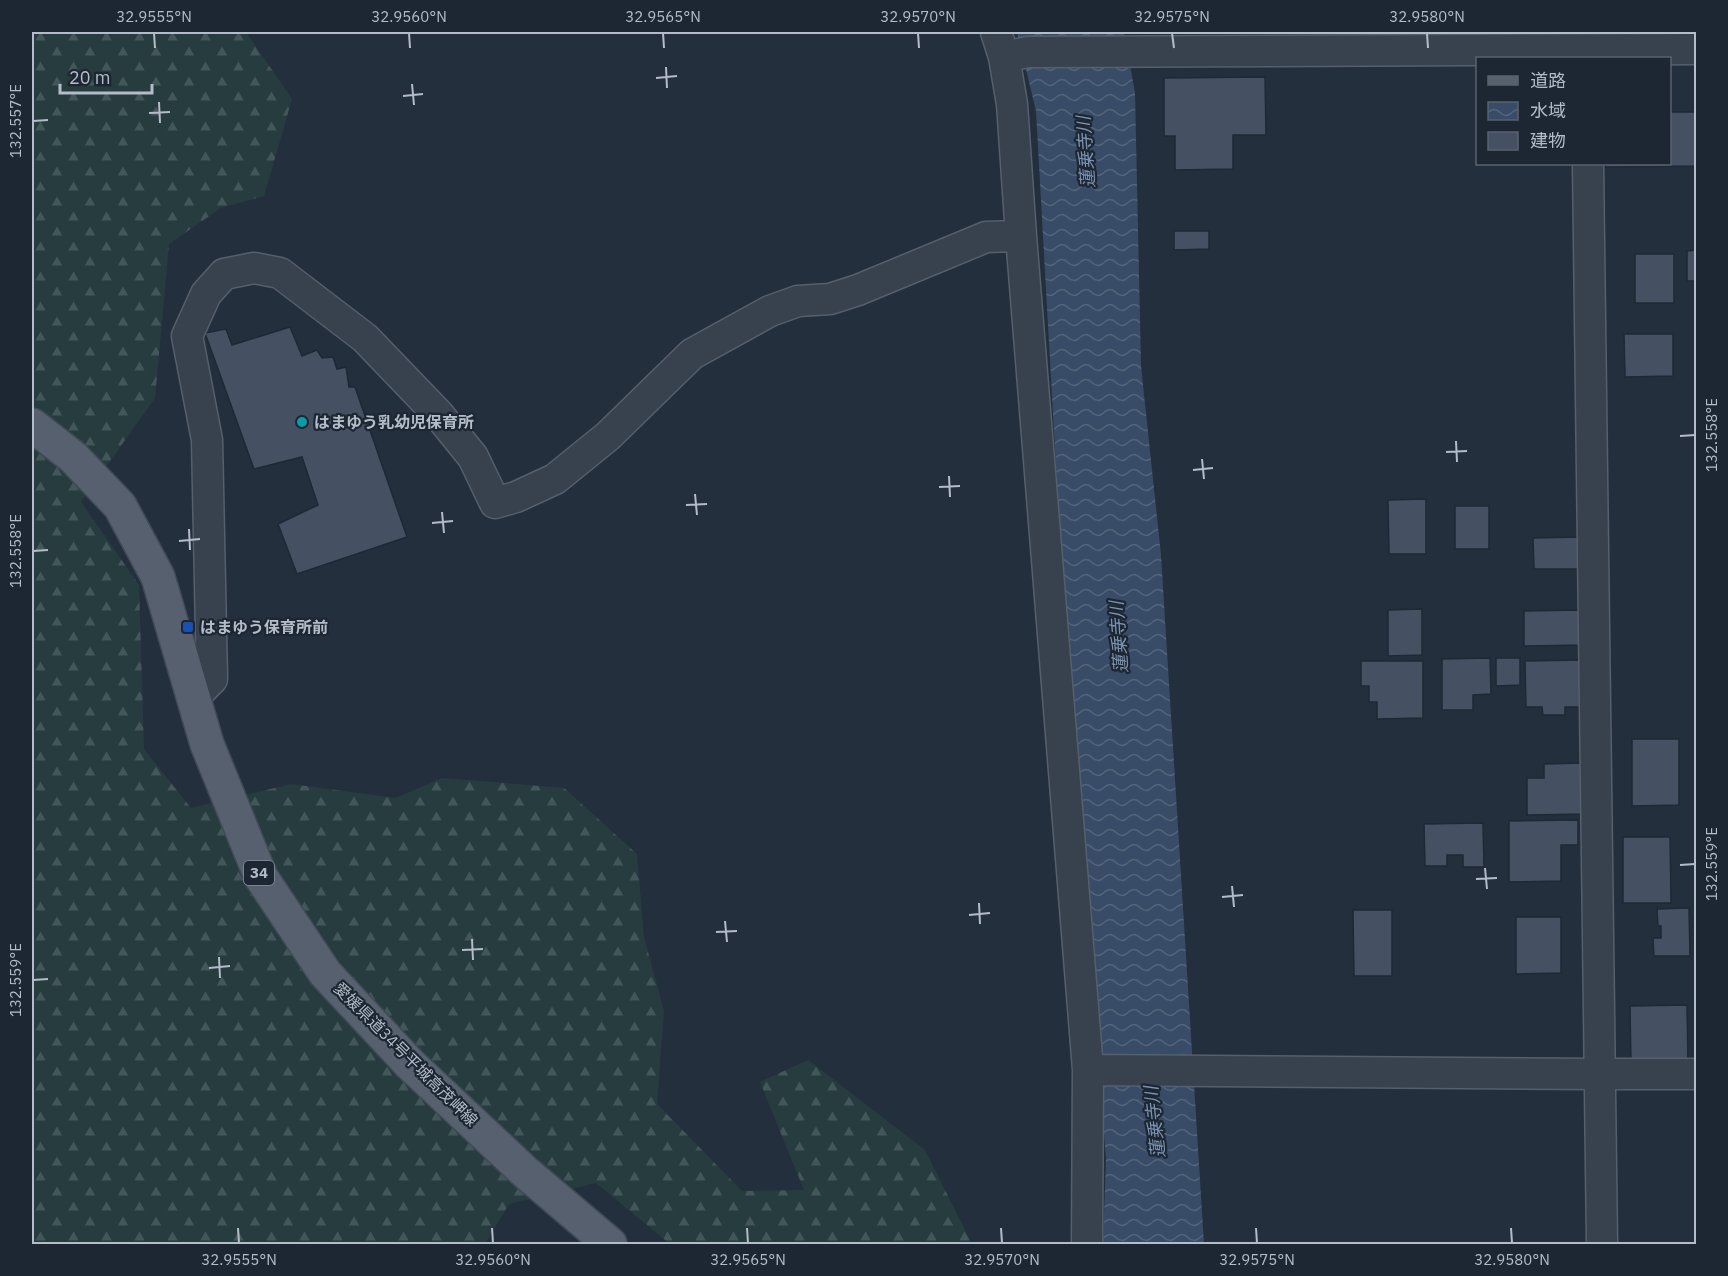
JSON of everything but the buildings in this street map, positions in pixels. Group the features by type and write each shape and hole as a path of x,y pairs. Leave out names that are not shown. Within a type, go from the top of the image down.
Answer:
{"main road":[{"name":"愛媛県道34号平城高茂岬線","path":"32,425 73,457 120,506 159,577 207,744 261,877 325,973 410,1064 524,1171 610,1245"}],"street":[{"path":"1087,1245 1098,1070 1021,236 1009,47 1132,51 1587,54 1696,49"},
{"path":"1588,165 1602,1245"},
{"path":"194,697 212,679 210,550 207,440 188,336 206,294 224,274 254,268 280,273 365,338 446,423 473,457 495,502 516,497 555,479 608,436 692,354 770,311 798,301 830,299 858,290 986,237 1021,236"},
{"path":"1098,1070 1696,1074"}],"green space":[{"path":"32,32 98,32 100,34 111,32 246,32 292,99 264,196 221,208 169,244 155,398 81,502 139,585 144,749 191,808 291,784 396,798 442,778 564,788 637,854 644,937 664,1011 657,1104 742,1191 804,1190 760,1082 808,1060 925,1150 972,1244 670,1244 596,1183 509,1204 485,1244 32,1244"}],"water":[{"name":"蓮乗寺川","path":"1017,32 1124,32 1135,93 1141,366 1161,555 1204,1244 1103,1244 1106,1159 1061,557 1036,111"}],"place":[{"name":"はまゆう乳幼児保育所","path":"302,422"},
{"name":"はまゆう保育所前","path":"188,627"}]}
